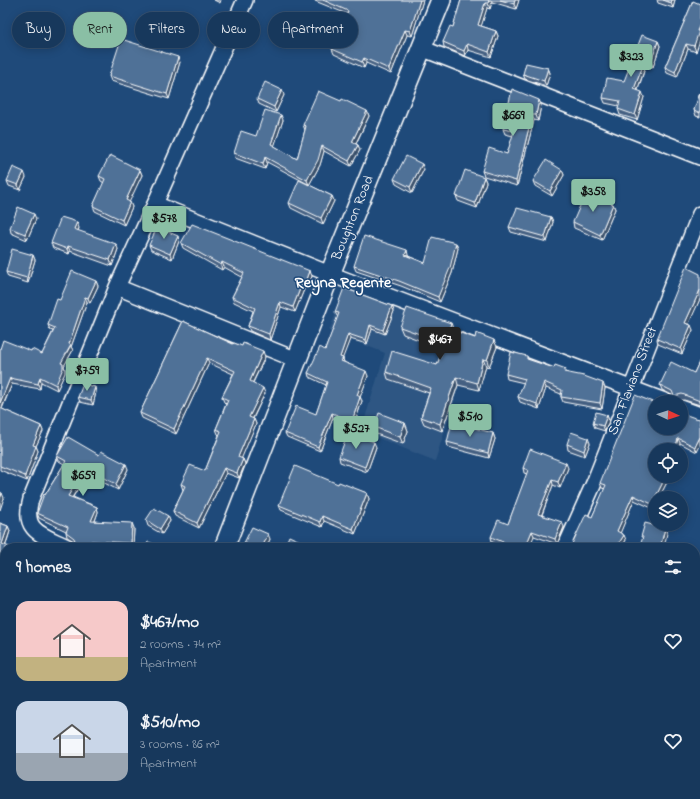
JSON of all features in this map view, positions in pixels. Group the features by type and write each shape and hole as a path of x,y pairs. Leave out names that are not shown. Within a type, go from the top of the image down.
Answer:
{"main road":[{"name":"Boughton Road","path":"226,543 330,274 441,0"}],"street":[{"path":"60,543 35,530 30,525 28,512 31,499 117,287 245,0"},
{"path":"421,48 700,157"},
{"path":"155,204 330,274 649,395"},
{"name":"San Flaviano Street","path":"567,543 594,483 630,387 700,214"},
{"path":"117,287 297,360"},
{"path":"688,410 700,414"}],"shaded area":[{"path":"346,287 475,335 435,461 361,431 385,353 329,331"}],"building":[{"path":"323,0 420,0 410,31 405,30 389,69 364,58 362,62 332,49 358,48 358,12 348,11"},
{"path":"461,0 489,0 488,3 485,3 478,25 496,31 489,52 467,44 464,51 443,42 450,26 453,27"},
{"path":"500,0 515,0 514,4"},
{"path":"663,0 672,0 671,3"},
{"path":"693,1 700,4 700,24 697,31 699,31 694,46 686,44 675,72 665,67"},
{"path":"642,35 658,41 651,62 645,60 634,89 642,92 635,115 618,109 620,101 603,98 607,78 624,81"},
{"path":"127,41 135,43 135,48 150,48 178,57 167,94 109,76 118,48 127,48"},
{"path":"526,63 548,68 544,81 523,74"},
{"path":"265,82 282,90 274,107 257,99"},
{"path":"512,89 539,100 536,115 532,115 516,181 482,171 489,148 507,154 514,131 503,129"},
{"path":"318,91 341,101 342,99 367,111 352,142 358,145 349,161 322,146 318,160 307,180 265,157 263,164 234,153 241,131 256,136 265,110 281,115 271,144 297,159 306,126 303,125"},
{"path":"700,93 700,113 694,110"},
{"path":"110,155 140,170 126,200 130,202 122,220 93,206 105,179 99,176"},
{"path":"406,156 422,164 410,187 394,179"},
{"path":"546,160 562,170 550,191 533,181"},
{"path":"13,167 24,172 18,185 7,181"},
{"path":"465,170 484,177 475,203 456,196"},
{"path":"299,180 332,196 321,218 289,203"},
{"path":"586,192 613,204 600,235 573,222"},
{"path":"18,207 34,214 25,234 10,228"},
{"path":"517,208 551,217 545,237 509,227"},
{"path":"61,217 77,222 74,229 116,244 110,260 68,246 67,249 51,243"},
{"path":"192,224 310,271 306,282 303,281 293,307 280,302 269,334 248,326 255,308 232,297 244,273 222,262 221,265 181,243"},
{"path":"157,227 178,236 170,254 149,245"},
{"path":"364,236 407,250 405,255 425,263 432,237 456,243 450,268 438,297 399,281 354,266"},
{"path":"12,249 33,255 27,278 6,272"},
{"path":"686,267 700,274 700,290 685,323 691,325 681,349 657,339"},
{"path":"72,271 96,281 88,298 85,297 69,344 71,345 61,363 63,364 63,368 56,385 40,377 38,384 10,378 0,403 0,349 3,340 31,351 32,349 42,354 55,328 48,325 57,299 60,300"},
{"path":"344,288 392,306 383,330 370,325 366,340 348,334 340,357 343,358 341,361 366,371 357,395 360,397 352,421 332,413 318,447 285,433 296,406 316,414 327,382 308,373 320,347 325,350 339,313 335,312"},
{"path":"407,308 451,323 449,329 475,338 476,333 494,340 487,360 483,359 477,383 456,377 440,424 421,417 431,388 386,372 392,351 437,365 445,343 400,327"},
{"path":"183,321 233,344 242,346 243,343 263,351 250,381 263,388 249,417 254,419 238,457 243,459 237,473 224,468 197,523 173,511 185,486 181,484 190,465 205,471 221,431 216,429 228,400 222,397 235,371 207,358 174,429 140,413"},
{"path":"511,352 527,356 527,359 554,368 555,365 566,369 564,372 584,376 603,383 600,403 561,397 562,390 544,382 537,404 518,397 525,379 506,374"},
{"path":"700,360 700,401 688,395 674,395 672,391 660,385 671,362 694,373"},
{"path":"83,384 95,387 91,400 78,397"},
{"path":"635,395 648,400 648,435 688,435 688,416 700,419 700,437 695,447 678,438 677,443 648,443 648,483 662,483 658,491 648,491 648,502 633,495 617,531 624,535 619,543 572,543 586,514 592,517 606,485 600,483"},
{"path":"0,408 41,426 33,445 36,446 25,476 0,466"},
{"path":"596,412 607,415 603,426 593,423"},
{"path":"379,413 405,423 400,437 374,427"},
{"path":"452,422 493,433 488,453 447,442"},
{"path":"348,432 374,442 365,467 339,457"},
{"path":"571,432 588,438 584,451 567,444"},
{"path":"68,437 99,455 101,451 126,464 116,484 85,469 68,496 97,507 91,521 132,523 131,543 91,541 90,543 76,543 74,538 66,532 68,527 37,513 44,494 45,495 66,461 57,456"},
{"path":"530,449 566,463 558,482 552,480 538,514 562,522 555,539 532,531 527,543 506,543 491,537 498,520 508,524 528,470 523,468"},
{"path":"295,466 338,484 339,482 367,493 353,529 322,516 320,522 279,505"},
{"path":"154,508 168,516 160,529 146,520"},
{"path":"0,523 8,526 2,543 0,543"},
{"path":"645,523 648,524 648,531 664,531 661,543 641,543 643,537 641,537"},
{"path":"252,527 268,534 264,543 244,543"},
{"path":"289,536 304,543 286,543"}],"district":[{"name":"Reyna Regente","path":"343,283"}]}
